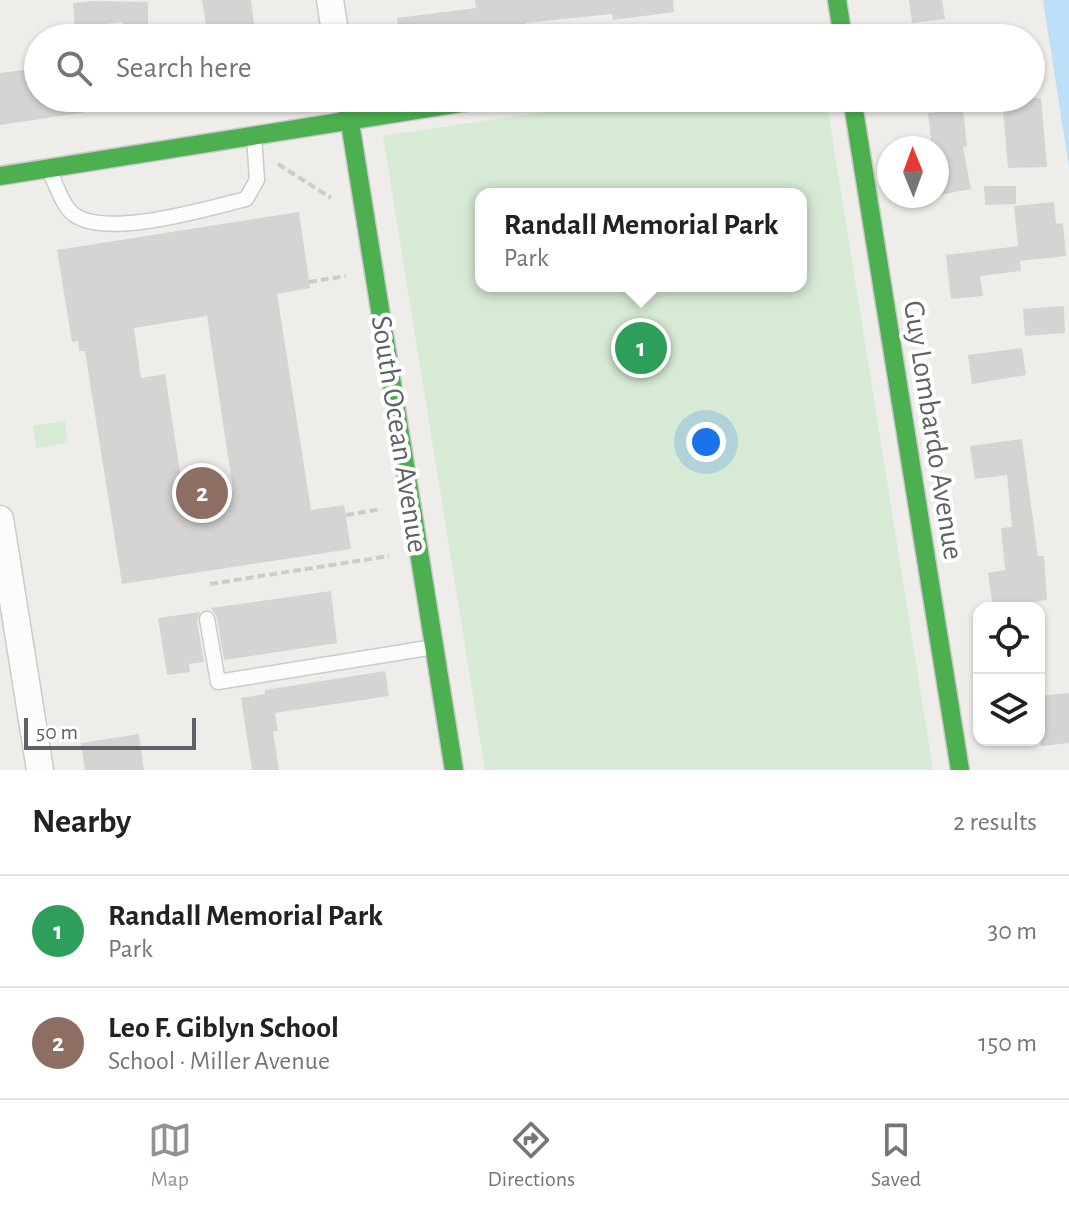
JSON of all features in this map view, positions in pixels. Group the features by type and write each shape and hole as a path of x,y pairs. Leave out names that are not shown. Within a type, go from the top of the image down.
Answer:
{"street":[{"path":"330,0 334,24"},
{"path":"837,0 841,24"},
{"name":"South Ocean Avenue","path":"348,112 454,770"},
{"path":"0,176 406,112"},
{"name":"Guy Lombardo Avenue","path":"854,112 960,770"},
{"path":"0,519 40,770"}],"lane":[{"path":"48,168 70,211 89,223 128,223 190,213 246,199 257,180 254,136"},
{"path":"207,619 218,682 434,647"}],"path":[{"path":"278,164 339,203"},
{"path":"309,282 351,276"},
{"path":"346,515 388,508"},
{"path":"210,584 396,555"}],"green space":[{"path":"544,112 828,112 933,770 485,770 383,136"},
{"path":"65,421 68,443 36,448 33,426"}],"water":[{"path":"1043,0 1069,0 1069,167"}],"building":[{"path":"202,0 251,0 254,24 206,24"},
{"path":"475,0 673,0 674,12 613,20 612,14 525,24 398,24 397,18 476,8"},
{"path":"909,0 942,0 945,19 912,23"},
{"path":"148,2 148,24 75,24 73,3"},
{"path":"24,70 24,112 87,112 0,125 0,73"},
{"path":"963,112 967,146 963,147 971,189 949,193 949,136 931,136 928,113"},
{"path":"1003,112 1042,112 1047,167 1008,168"},
{"path":"984,186 1016,186 1016,204 985,205"},
{"path":"1054,202 1056,224 1063,223 1066,256 1020,261 1021,271 980,276 983,296 951,299 946,255 1018,246 1014,206"},
{"path":"299,212 310,288 277,294 311,510 344,505 351,549 122,584 85,351 79,351 78,341 72,342 57,250","holes":["207,316 233,490 184,497 165,374 141,378 134,328"]},
{"path":"1064,306 1065,333 1025,336 1023,309"},
{"path":"1022,348 1026,375 972,384 968,355"},
{"path":"1022,439 1038,556 1044,556 1047,600 992,602 988,573 1005,570 1001,528 1012,527 1007,475 975,479 970,446"},
{"path":"331,591 337,643 224,660 217,617 211,608"},
{"path":"200,612 197,621 204,662 189,664 190,672 167,675 158,618"},
{"path":"385,671 389,696 275,713 278,731 273,731 279,770 252,770 241,698 265,694 265,690"},
{"path":"1069,693 1069,743 1045,746 1045,695"},
{"path":"139,734 144,770 85,770 81,743"}],"traffic: fast":[{"path":"837,0 841,24"},
{"path":"348,112 454,770"},
{"path":"0,176 404,112"},
{"path":"854,112 960,770"}],"place":[{"name":"Randall Memorial Park","path":"641,348"},
{"name":"Leo F. Giblyn School","path":"202,493"}]}
